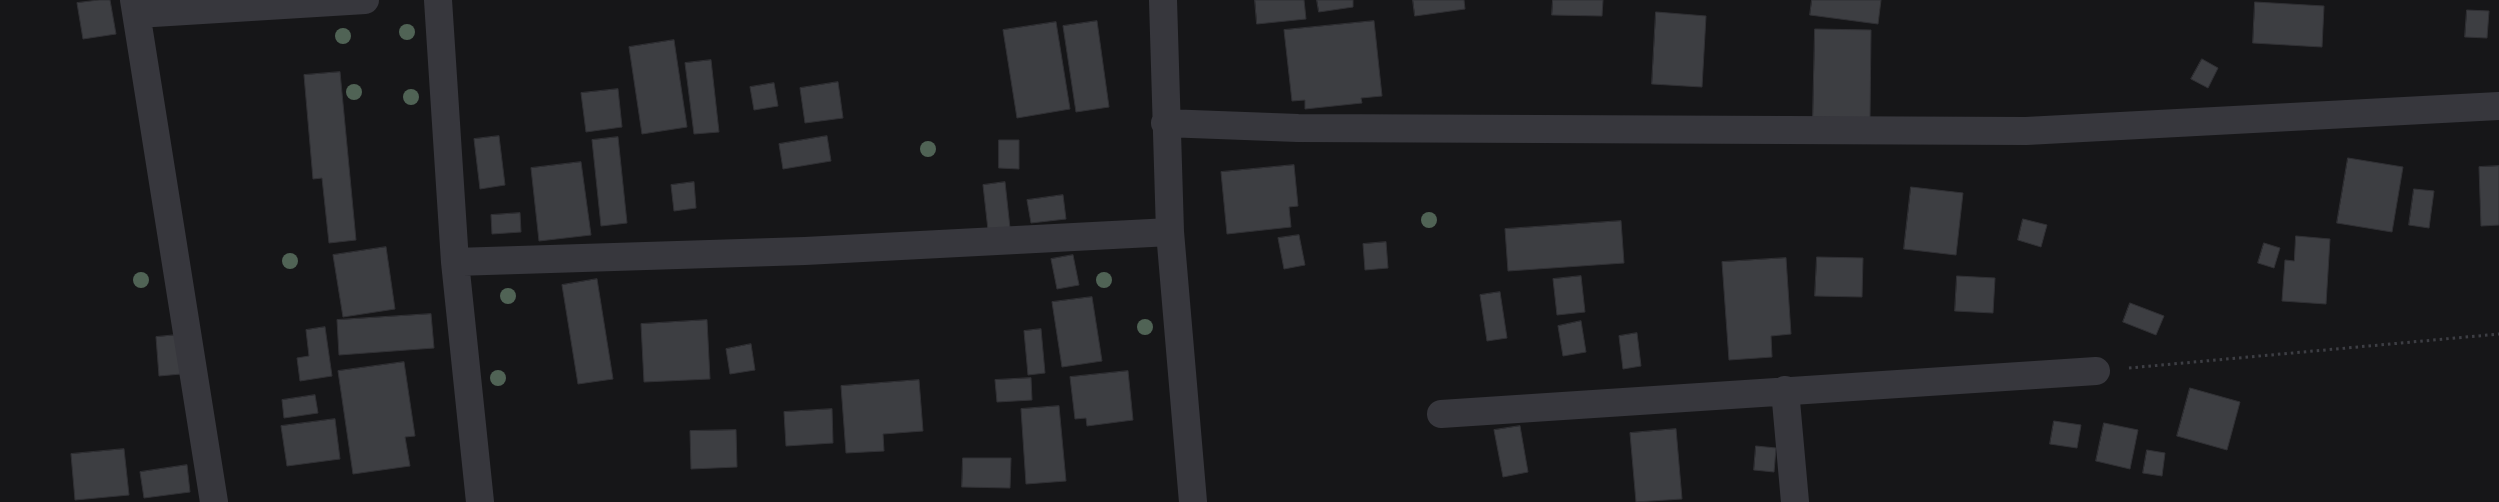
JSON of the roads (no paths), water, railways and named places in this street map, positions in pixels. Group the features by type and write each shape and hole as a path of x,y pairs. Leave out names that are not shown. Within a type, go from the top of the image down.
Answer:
{"street":[{"path":"214,502 136,7 365,0"},
{"path":"438,0 456,262 480,502"},
{"path":"1163,0 1165,123 1170,232 1193,502"},
{"path":"1165,123 1308,128 2026,130 2499,106"},
{"path":"456,262 805,251 1170,232"},
{"path":"1441,414 2096,371"},
{"path":"1785,390 1795,502"}]}
